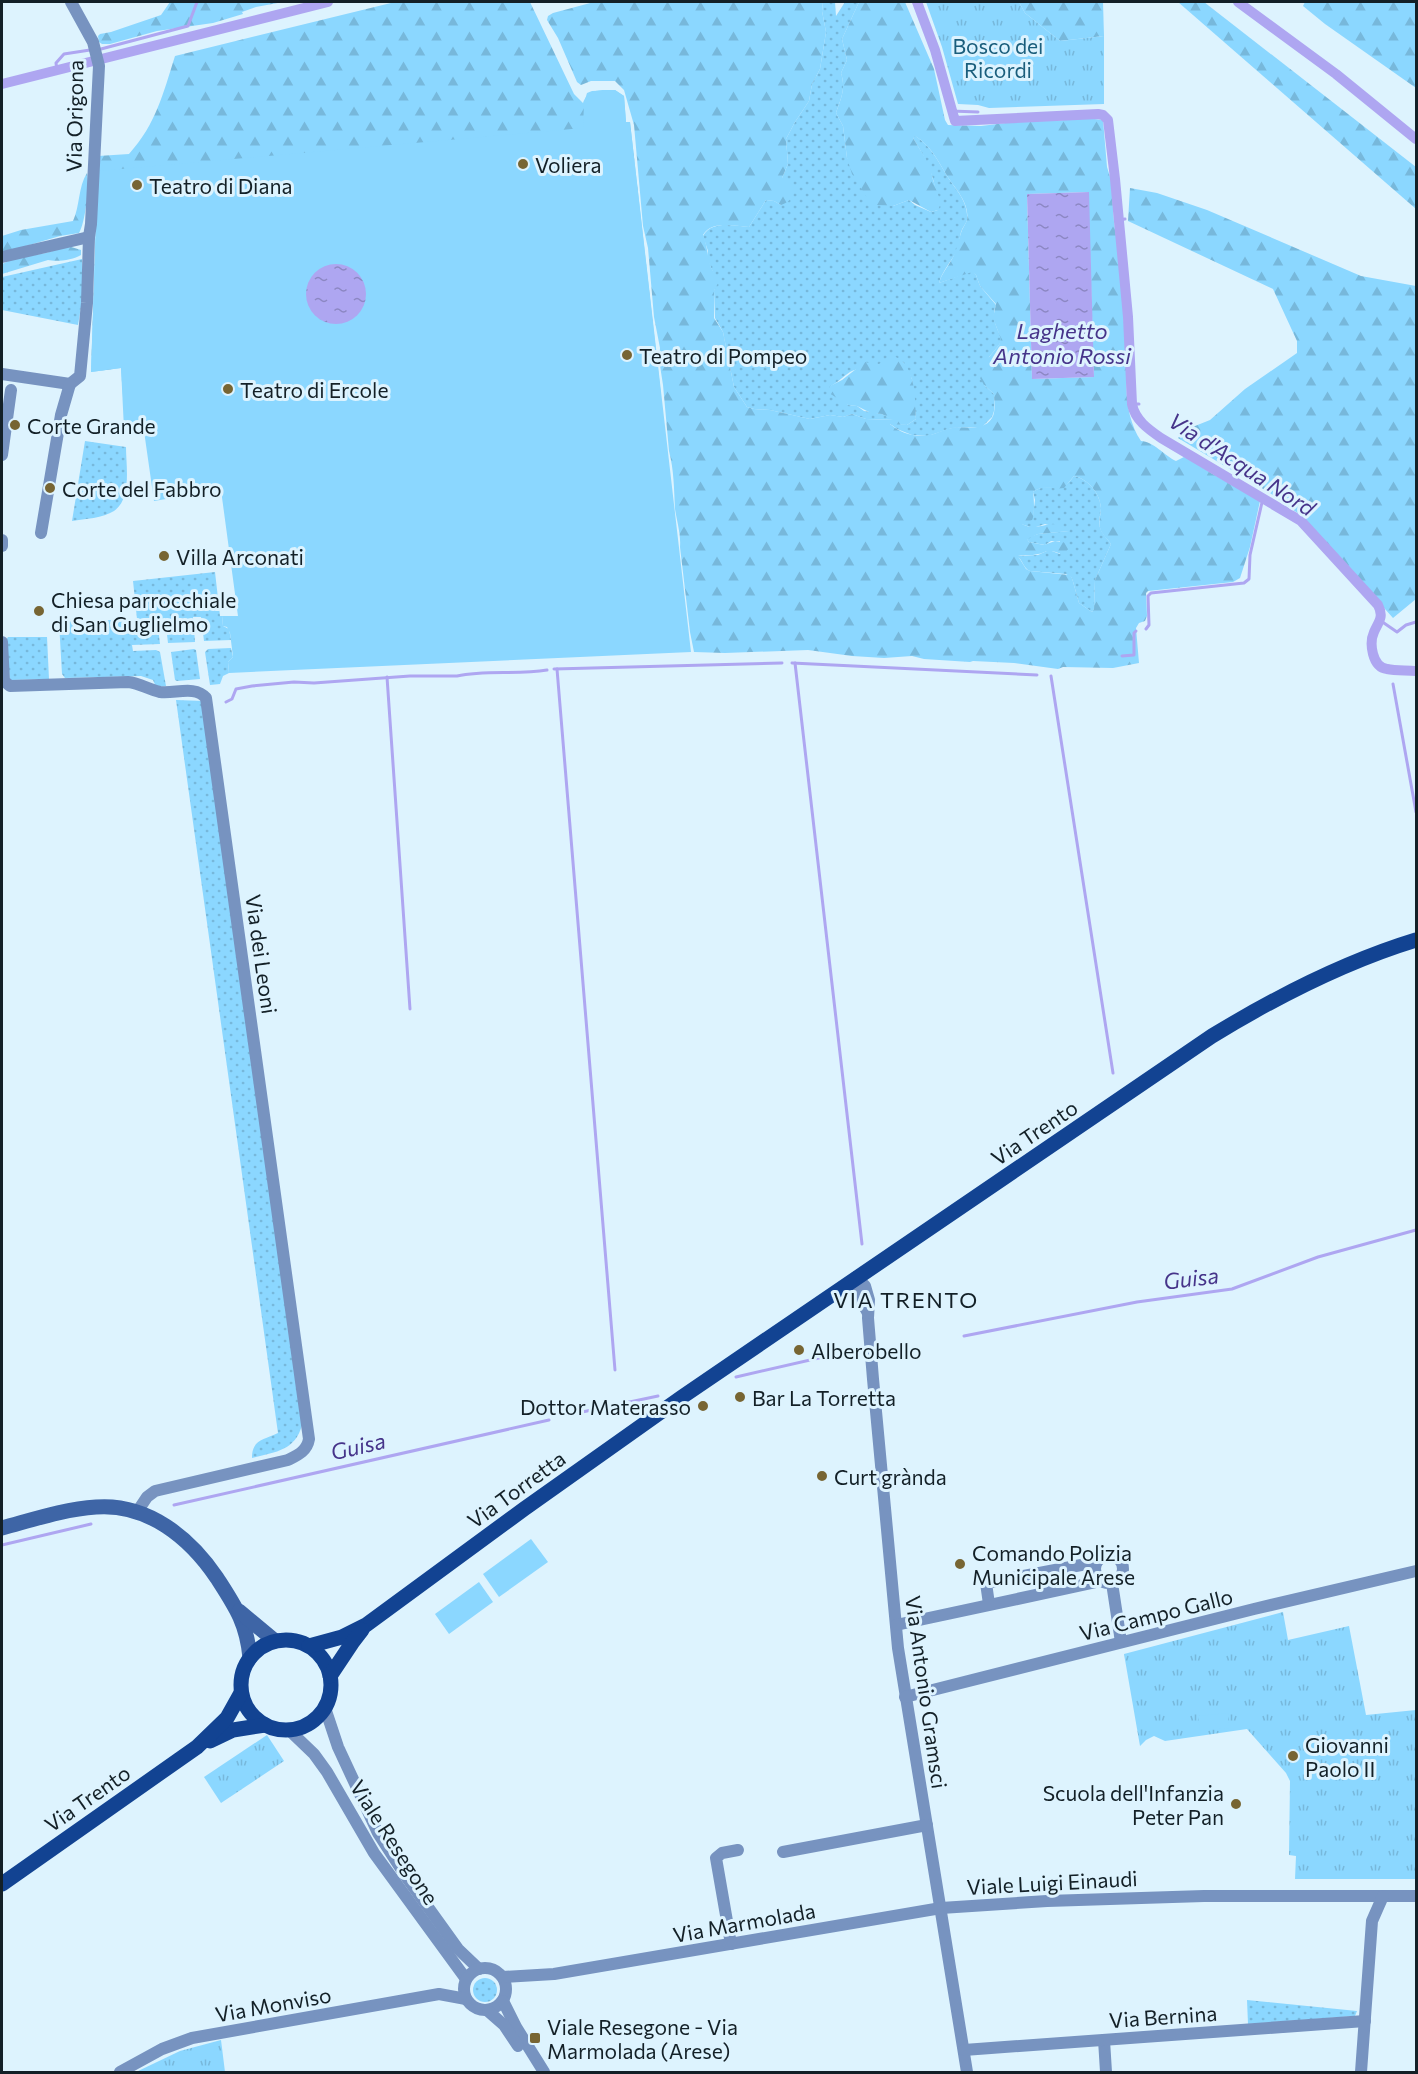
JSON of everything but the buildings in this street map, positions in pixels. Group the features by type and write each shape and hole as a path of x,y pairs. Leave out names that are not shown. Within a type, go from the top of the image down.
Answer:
{"main road":[{"name":"Via Trento","path":"693,1389 1238,1020 1320,977 1416,940"},
{"name":"Via Torretta","path":"309,1646 342,1637 366,1625 693,1389"},
{"name":"Via Torretta","path":"330,1676 351,1643 366,1625"},
{"path":"218,1733 241,1693 242,1674 250,1658 261,1647 275,1641 293,1640 309,1646 323,1659 330,1676 330,1696 325,1708 309,1724 289,1730 265,1725 249,1711 241,1693"},
{"path":"218,1733 265,1725"},
{"name":"Via Trento","path":"2,1884 218,1733"}],"street":[{"name":"Via Origona","path":"42,533 61,415 70,384 80,376 87,303 99,66 90,36 72,2"},
{"path":"2,257 89,237"},
{"path":"2,455 10,379 70,384"},
{"path":"2,540 2,546"},
{"name":"Via dei Leoni","path":"2,642 4,681 10,686 133,682 159,692 196,692 206,699 309,1439 305,1449 288,1460 155,1491 147,1497 138,1512"},
{"name":"Via Antonio Gramsci","path":"856,1277 857,1293 868,1314 896,1625 905,1697 967,2073"},
{"path":"2,1528 85,1508 109,1507 138,1512 171,1529 190,1545 208,1565 239,1611 275,1641"},
{"path":"896,1625 989,1604 1107,1582 1122,1574 1123,1568 1116,1557 1107,1555 1097,1562 986,1583 989,1604"},
{"path":"1097,1562 1096,1575 1107,1582 1122,1642"},
{"name":"Via Campo Gallo","path":"905,1697 1416,1571"},
{"path":"239,1611 250,1658"},
{"name":"Viale Resegone","path":"325,1708 338,1747 378,1833 458,1949 479,1969"},
{"name":"Viale Resegone","path":"289,1730 314,1754 327,1772 374,1853 466,1980"},
{"path":"783,1852 927,1825"},
{"path":"731,1944 716,1858 738,1850"},
{"path":"1361,2073 1372,1921 1365,1896"},
{"path":"1372,1921 1383,1896"},
{"name":"Viale Luigi Einaudi","path":"941,1908 1165,1897 1416,1896"},
{"name":"Via Marmolada","path":"503,1977 554,1974 941,1908"},
{"path":"536,2073 504,2025 488,2011 473,2007 466,1999 464,1988 466,1980 479,1969 493,1969 503,1977 505,1996 516,2027 544,2073"},
{"name":"Via Marmolada","path":"505,1996 554,1974"},
{"name":"Via Monviso","path":"120,2073 162,2049 192,2038 439,1994 466,1980"},
{"name":"Via Monviso","path":"439,1994 466,1999"},
{"path":"488,2011 495,2008 505,1996"},
{"name":"Via Bernina","path":"964,2050 1365,2021"},
{"path":"1104,2040 1106,2073"}],"green space":[{"path":"170,2 283,2 256,7 242,12 243,14 213,23 157,31 110,44 99,42 100,34 161,15"},
{"path":"395,2 530,2 574,94 583,103 588,95 596,91 615,90 624,96 626,122 630,122 661,395 161,393 123,397 121,368 91,372 98,156 129,154 138,143 158,108 175,56"},
{"path":"594,2 823,2 822,11 826,32 820,69 812,84 809,101 786,139 788,164 782,178 792,189 790,199 781,205 766,200 749,227 717,226 707,230 703,235 710,264 720,279 714,291 714,318 723,332 734,387 747,407 754,409 770,410 810,419 830,415 843,417 852,414 866,419 893,420 882,414 871,413 857,406 848,405 829,393 830,386 842,380 865,362 878,365 891,354 902,361 907,368 913,381 915,397 916,419 907,425 890,424 898,430 924,436 952,428 974,428 988,422 994,412 994,394 980,378 985,362 1001,339 993,318 996,304 980,286 976,275 972,272 939,283 954,256 967,220 966,207 961,195 933,153 915,136 913,138 930,166 941,203 938,210 931,212 909,200 893,206 876,205 869,201 852,174 847,158 843,126 836,113 843,89 841,73 847,60 842,39 859,2 905,2 934,69 948,125 981,126 1037,119 1103,120 1121,269 1127,393 1131,418 1141,441 1150,443 1176,461 1187,458 1260,501 1250,547 1240,578 1233,582 1148,591 1146,593 1147,616 1145,621 1139,623 1136,628 1139,663 1113,668 1063,667 1058,669 1014,663 924,659 912,656 884,658 852,656 808,650 694,652 675,509 673,472 659,359 660,348 654,317 648,248 643,226 634,125 624,90 615,81 591,81 581,85 577,82 558,38 547,20 548,16","holes":["1088,192 1094,377 1032,379 1027,194","1074,476 1084,480 1096,492 1101,508 1100,528 1111,544 1095,580 1092,612 1079,603 1072,578 1069,575 1030,571 1026,569 1018,556 1035,555 1048,551 1065,553 1070,546 1068,543 1055,541 1044,545 1029,542 1027,539 1038,534 1070,531 1062,527 1050,524 1029,527 1022,524 1033,518 1033,492 1044,488 1064,488"]},
{"path":"823,2 835,2 836,16 845,2 859,2 842,39 847,60 841,73 843,89 836,113 843,126 847,158 893,206 909,200 931,212 938,210 933,180 913,138 914,135 933,153 966,207 967,220 957,249 939,283 972,271 980,286 996,305 994,318 1002,339 989,357 984,385 994,394 994,411 992,417 982,427 952,428 928,436 912,435 889,423 907,425 916,419 912,379 903,362 855,370 831,386 848,405 895,420 866,419 852,414 843,417 830,415 810,419 770,410 754,409 747,407 734,387 723,332 715,318 716,284 707,259 708,251 703,236 717,226 749,227 766,200 781,205 782,178 788,164 786,139 809,101 812,84 820,69 826,32 822,11"},
{"name":"Bosco dei Ricordi","path":"926,2 1019,2 1025,13 1060,41 1104,36 1104,104 989,108 958,104"},
{"path":"1019,2 1103,2 1104,36 1060,41 1025,13"},
{"path":"1178,2 1204,2 1416,167 1416,209"},
{"path":"1305,2 1416,2 1416,88 1325,24 1303,6"},
{"path":"615,90 624,96 626,122 630,122 691,652 229,673 228,662 233,657 230,633 227,627 223,626 222,616 238,616 221,490 154,501 144,431 124,429 121,368 91,372 98,171 583,128 584,103 587,93"},
{"path":"87,173 86,204 79,233 60,236 2,253 2,236 21,230 73,221"},
{"path":"1130,188 1157,193 1207,210 1361,276 1416,286 1416,599 1393,618 1303,517 1270,493 1178,438 1185,430 1210,420 1245,389 1297,353 1297,341 1273,289 1128,221"},
{"path":"68,246 81,250 81,255 65,260 48,260 2,274 2,264 13,259"},
{"path":"82,259 82,301 78,325 2,310 2,277"},
{"path":"85,441 126,447 126,490 120,506 114,511 99,517 72,521"},
{"path":"1074,476 1084,480 1096,492 1101,508 1100,526 1111,544 1095,580 1092,612 1079,603 1072,578 1066,574 1030,571 1017,556 1038,555 1049,550 1060,554 1060,541 1051,541 1045,545 1029,542 1026,538 1038,534 1069,531 1045,524 1033,528 1021,524 1033,516 1035,500 1033,492 1044,487 1058,488 1068,483"},
{"path":"215,572 220,616 222,616 223,626 229,629 231,640 204,641 201,617 193,617 195,642 168,643 165,618 157,619 160,644 132,645 133,651 156,650 160,652 166,686 156,687 153,680 141,676 65,678 62,674 59,622 137,619 133,581"},
{"path":"8,637 47,637 49,679 10,680 6,640"},
{"path":"231,648 233,657 228,662 229,673 223,676 220,684 210,685 205,652 208,649"},
{"path":"194,649 200,679 175,680 171,652"},
{"path":"176,700 204,701 302,1425 299,1434 283,1449 252,1458 254,1447 257,1444 278,1433"},
{"path":"531,1539 548,1562 499,1597 483,1574"},
{"path":"479,1582 493,1602 449,1634 435,1614"},
{"path":"1283,1612 1288,1640 1349,1626 1366,1715 1416,1710 1416,1879 1295,1879 1296,1856 1289,1855 1290,1781 1286,1773 1247,1729 1165,1741 1154,1736 1140,1746 1124,1654"},
{"path":"1228,1713 1229,1728 1200,1731 1198,1716"},
{"path":"267,1735 284,1761 221,1803 204,1777"},
{"path":"485,1978 494,1981 497,1990 494,1999 485,2002 476,1999 473,1990 476,1981"},
{"path":"1247,2000 1357,2011 1355,2016 1248,2024"},
{"path":"221,2040 225,2072 136,2072 180,2051"}],"water":[{"name":"Laghetto Antonio Rossi","path":"1089,192 1094,377 1032,379 1027,194"},
{"path":"336,264 353,269 361,277 366,294 361,311 353,319 336,324 319,319 311,311 306,294 311,277 319,269"}],"waterway":[{"path":"101,49 188,26 197,2"},
{"name":"Via d'Acqua Nord","path":"2,84 328,2"},
{"name":"Via d'Acqua Nord","path":"917,2 935,50 955,121 1098,114 1108,120 1128,317 1132,404 1136,415 1147,428 1161,438 1301,521 1378,605 1381,616 1372,642 1373,654 1378,664 1387,669 1416,671"},
{"path":"1238,2 1336,74 1416,139"},
{"path":"57,70 56,63 64,54 90,50"},
{"path":"951,111 978,112"},
{"name":"Via d'Acqua Nord","path":"1119,220 1125,219"},
{"name":"Via d'Acqua Nord","path":"1132,404 1139,404"},
{"path":"1146,629 1149,625 1148,596 1151,593 1244,583 1249,579 1250,555 1263,498"},
{"path":"1381,621 1397,632 1406,625 1416,622"},
{"path":"1122,656 1134,655 1134,633 1136,631"},
{"path":"554,669 782,663"},
{"path":"792,663 1037,675"},
{"path":"795,663 862,1244"},
{"path":"557,669 615,1370"},
{"path":"226,702 232,699 236,689 252,686 547,670"},
{"path":"1051,676 1113,1073"},
{"path":"387,677 410,1009"},
{"path":"1393,684 1416,812"},
{"name":"Guisa","path":"964,1336 1137,1302 1232,1289 1318,1257 1416,1230"},
{"name":"Guisa","path":"736,1377 832,1355 863,1352"},
{"name":"Guisa","path":"568,1415 658,1396"},
{"name":"Guisa","path":"174,1505 549,1420"},
{"name":"Guisa","path":"2,1545 91,1524"}],"place":[{"name":"Voliera","path":"523,164"},
{"name":"Teatro di Diana","path":"137,185"},
{"name":"Teatro di Pompeo","path":"627,355"},
{"name":"Teatro di Ercole","path":"228,389"},
{"name":"Corte Grande","path":"15,425"},
{"name":"Corte del Fabbro","path":"50,488"},
{"name":"Villa Arconati","path":"164,556"},
{"name":"Chiesa parrocchiale di San Guglielmo","path":"39,611"},
{"name":"Alberobello","path":"799,1350"},
{"name":"Bar La Torretta","path":"740,1397"},
{"name":"Dottor Materasso","path":"703,1406"},
{"name":"Curt grànda","path":"822,1476"},
{"name":"Comando Polizia Municipale Arese","path":"960,1564"},
{"name":"Giovanni Paolo II","path":"1293,1756"},
{"name":"Scuola dell'Infanzia Peter Pan","path":"1236,1804"},
{"name":"Viale Resegone - Via Marmolada (Arese)","path":"535,2038"}],"district":[{"name":"VIA TRENTO","path":"906,1299"}]}
